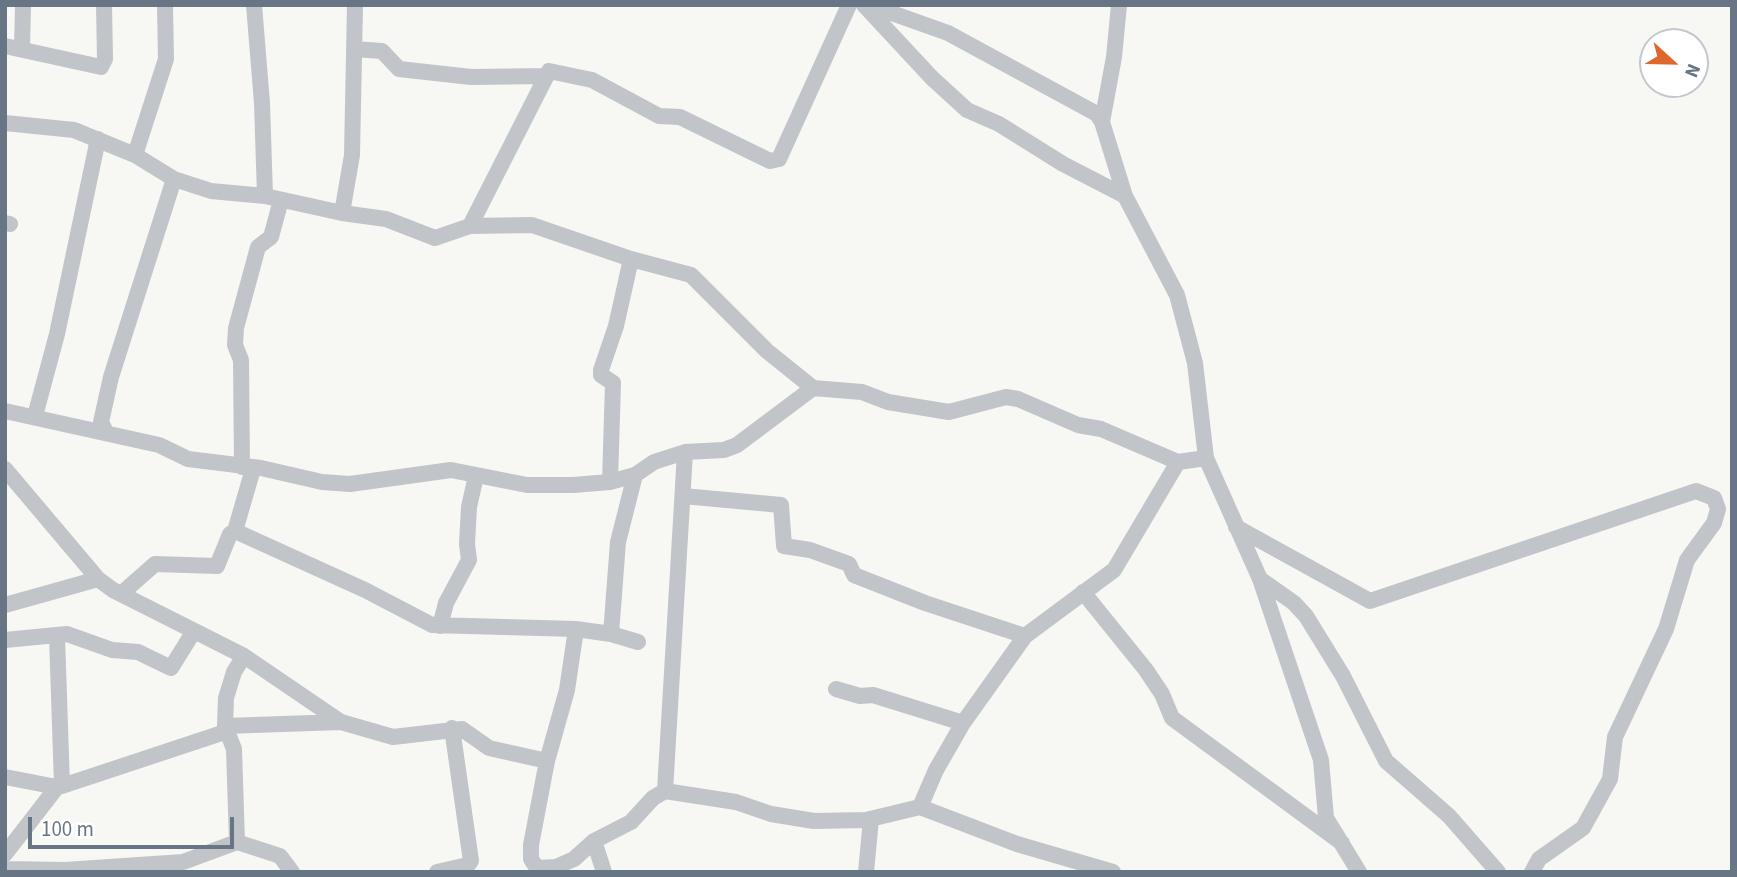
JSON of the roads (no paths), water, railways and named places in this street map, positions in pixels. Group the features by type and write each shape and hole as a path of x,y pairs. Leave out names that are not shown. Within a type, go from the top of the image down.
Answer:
{"street":[{"path":"22,49 23,5"},
{"path":"135,155 166,59 165,5"},
{"path":"121,594 155,564 215,567 230,534 235,531 247,468 241,360 235,345 236,328 258,247 271,237 273,198 254,5"},
{"path":"342,213 352,155 355,5"},
{"path":"470,226 545,76 551,71 592,80 659,116 680,117 775,161 786,149 798,115 849,5"},
{"path":"867,5 948,33 1080,104 1102,122"},
{"path":"867,5 932,78 967,110 996,122 1063,164 1125,196"},
{"path":"1119,5 1114,57 1102,122 1125,196 1177,295 1195,363 1206,458 1261,579 1321,760 1326,818 1359,872"},
{"path":"5,46 101,66 105,59 101,6"},
{"path":"354,49 382,51 399,69 471,77 545,76"},
{"path":"5,123 65,127 135,155 174,179 228,195 273,198 342,213 386,219 435,238 470,226 532,225 631,259 691,275 767,351 813,388 862,392 888,402 949,412 1006,397 1018,399 1078,425 1101,429 1178,462 1206,458"},
{"path":"35,416 57,334 98,139"},
{"path":"106,432 100,422 111,377 174,179"},
{"path":"610,482 613,383 601,375 601,370 616,326 631,259"},
{"path":"5,411 166,447 188,459 322,482 350,484 451,470 527,485 610,482 635,475 654,461 685,452 724,450 737,445 813,388"},
{"path":"665,792 685,452"},
{"path":"920,807 936,770 963,723 1025,636 1117,566 1178,462"},
{"path":"5,469 98,579 121,594 244,656 341,722 393,737 461,729 489,748 547,761"},
{"path":"611,634 618,542 635,475"},
{"path":"440,626 446,603 469,560 469,507 476,476"},
{"path":"1236,527 1370,601 1696,491 1714,498 1718,509 1714,523 1687,560 1666,629 1615,737 1610,779 1583,828 1539,859 1532,872"},
{"path":"682,496 781,505 784,546 810,550 849,564 854,575 925,603 1025,636"},
{"path":"235,531 365,590 432,625 576,629 611,634 638,642"},
{"path":"5,605 98,579"},
{"path":"1261,579 1294,603 1306,616 1343,676 1385,761 1449,816 1498,872"},
{"path":"1083,592 1146,670 1162,694 1172,718 1342,843"},
{"path":"576,629 567,690 547,761 531,845 533,864 543,870 574,859 594,841 631,822 653,798 665,792 736,802 771,814 814,821 871,819 920,807 1017,844 1113,872"},
{"path":"5,640 73,635 112,650 138,652 171,668 194,631"},
{"path":"5,854 59,787 57,636"},
{"path":"237,842 234,749 225,729 226,698 234,672 244,656"},
{"path":"836,689 860,696 873,695 963,723"},
{"path":"5,777 59,787 225,729 341,722"},
{"path":"437,872 468,865 471,861 452,728"},
{"path":"866,872 871,819"},
{"path":"594,841 604,872"},
{"path":"5,869 65,870 183,862 237,842 280,856 292,872"}]}
